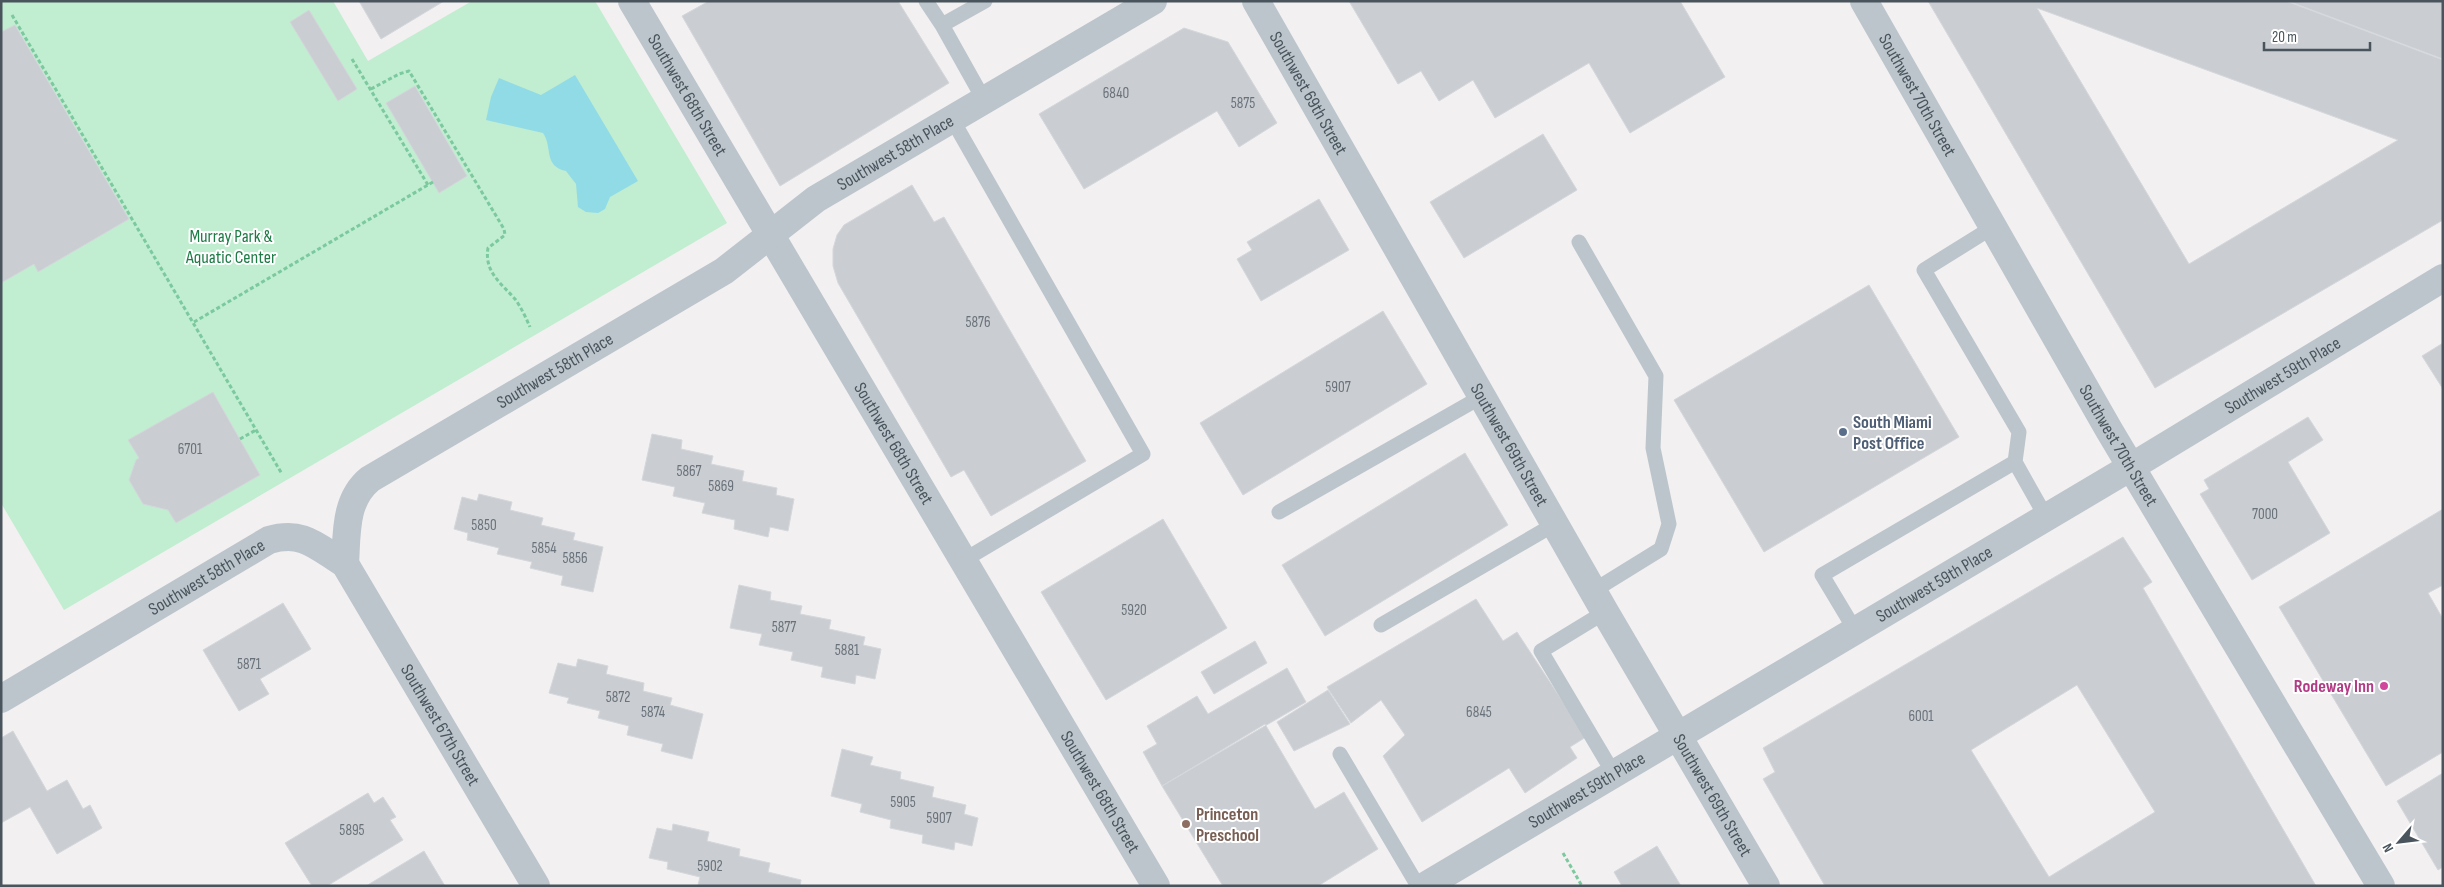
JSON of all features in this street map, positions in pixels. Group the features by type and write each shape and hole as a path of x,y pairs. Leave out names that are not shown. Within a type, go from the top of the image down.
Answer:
{"street":[{"name":"Southwest 68th Street","path":"632,1 1156,886"},
{"name":"Southwest 58th Place","path":"345,564 346,529 350,511 357,495 370,479 724,271 816,199 1153,1"},
{"name":"Southwest 69th Street","path":"1256,1 1599,601 1766,886"},
{"name":"Southwest 70th Street","path":"1864,1 2131,467 2381,886"},
{"name":"Southwest 59th Place","path":"1425,886 2046,518 2443,278"},
{"name":"Southwest 58th Place","path":"1,699 269,540 287,536 306,539 345,564"},
{"name":"Southwest 67th Street","path":"345,564 536,886"}],"lane":[{"path":"926,1 942,25 984,100"},
{"path":"942,25 985,1"},
{"path":"952,119 1143,454 1082,492 964,560"},
{"path":"1994,226 1924,270 2019,432 2015,462 2046,518"},
{"path":"1579,242 1656,376 1653,448 1669,524 1661,549 1541,651 1614,774"},
{"path":"1279,512 1482,397"},
{"path":"1855,630 1822,575 2015,462"},
{"path":"1381,625 1555,524"},
{"path":"1340,754 1418,886"}],"path":[{"path":"12,15 282,474"},
{"path":"352,59 428,185"},
{"path":"371,89 399,74 409,71 504,229 504,235 488,248 488,265 498,282 515,300 530,327"},
{"path":"194,322 432,182"},
{"path":"240,439 256,430"},
{"path":"1563,853 1582,886"}],"green space":[{"name":"Murray Park & Aquatic Center","path":"1,1 333,1 368,61 472,1 595,1 727,223 64,610 1,503"}],"water":[{"path":"575,75 638,181 610,197 605,209 598,213 586,212 578,207 576,184 566,171 554,165 543,133 486,120 491,97 499,78 541,95"}],"building":[{"path":"359,1 444,1 381,39"},
{"path":"709,1 898,1 949,83 780,186 682,16"},
{"path":"1349,1 1680,1 1725,77 1630,133 1589,63 1495,118 1473,80 1439,101 1421,71 1398,84"},
{"path":"1928,1 2286,1 2443,60 2443,220 2155,388","holes":["2037,8 2398,140 2189,264"]},
{"path":"2288,1 2443,1 2443,59"},
{"path":"309,10 357,89 338,101 290,22"},
{"path":"15,25 129,219 38,272 34,264 1,283 1,32"},
{"path":"1184,28 1228,42 1277,123 1239,147 1217,111 1084,189 1039,114"},
{"path":"415,86 467,176 439,193 386,103"},
{"path":"1543,134 1577,190 1464,258 1430,202"},
{"path":"912,185 934,222 944,217 1086,461 991,516 964,470 951,477 838,283 833,266 833,249 837,235 844,225"},
{"path":"1319,199 1349,250 1261,301 1237,259 1252,250 1247,242"},
{"path":"1869,285 1959,437 1764,552 1674,400"},
{"path":"1383,311 1427,384 1243,495 1200,423"},
{"path":"2443,343 2443,389 2422,356"},
{"path":"213,392 260,475 176,523 168,510 143,504 129,480 136,460 139,458 128,440"},
{"path":"2308,417 2323,440 2288,462 2330,533 2252,580 2200,494 2209,489 2204,480"},
{"path":"652,434 682,440 681,449 713,456 711,464 744,471 742,481 777,488 776,495 794,499 788,531 770,527 768,537 734,529 735,520 702,513 705,503 673,496 675,487 642,480"},
{"path":"1465,453 1508,525 1325,636 1282,565"},
{"path":"479,494 512,502 510,510 543,518 541,525 575,533 573,540 603,547 593,592 561,585 563,576 530,568 532,562 497,554 499,548 467,540 468,533 454,529 462,497 477,501"},
{"name":"Rodeway Inn","path":"2443,509 2443,585 2428,593 2443,619 2443,752 2386,786 2279,607"},
{"path":"1163,519 1227,628 1106,700 1041,592"},
{"path":"2123,537 2152,582 2143,588 2316,886 1825,886 1763,779 1775,772 1763,748","holes":["2077,685 2155,812 2049,877 1971,750"]},
{"path":"739,585 771,592 770,600 802,606 800,614 831,620 829,629 865,637 863,645 881,649 875,679 856,675 855,684 821,677 823,667 791,660 793,652 759,645 762,634 730,628"},
{"path":"1476,599 1503,641 1517,632 1586,737 1570,747 1577,758 1525,793 1509,768 1422,822 1383,756 1405,735 1381,700 1351,723 1327,687"},
{"path":"283,603 311,649 260,679 269,694 239,711 203,650"},
{"path":"1255,641 1267,663 1214,694 1201,672"},
{"path":"578,659 608,666 606,674 644,683 643,691 672,698 670,705 703,714 692,759 661,751 663,744 627,735 629,726 598,718 600,711 567,703 569,698 549,693 558,663 576,667"},
{"path":"1287,668 1306,702 1162,786 1143,752 1157,744 1147,726 1197,696 1208,714"},
{"path":"1328,690 1350,724 1294,751 1277,722"},
{"path":"1265,724 1315,809 1344,792 1378,849 1318,886 1223,886 1162,786"},
{"path":"13,731 47,791 67,780 83,809 90,805 102,828 57,854 30,807 1,823 1,738"},
{"path":"842,749 873,757 870,765 901,772 900,779 934,787 932,797 966,805 964,814 978,818 972,846 955,842 954,850 922,843 923,835 890,828 891,820 860,812 862,804 831,796"},
{"path":"2443,773 2443,867 2438,870 2397,801"},
{"path":"368,793 374,803 383,797 396,817 390,820 403,840 327,886 312,886 285,843"},
{"path":"673,824 709,832 707,841 740,849 739,856 770,863 768,872 801,880 800,886 698,885 700,877 667,869 668,862 649,858 657,828 672,831"},
{"path":"1657,846 1681,886 1622,886 1614,872"},
{"path":"424,851 445,886 366,886"}],"place":[{"name":"South Miami Post Office","path":"1843,432"},
{"name":"Rodeway Inn","path":"2384,686"},
{"name":"Princeton Preschool","path":"1186,824"}]}
